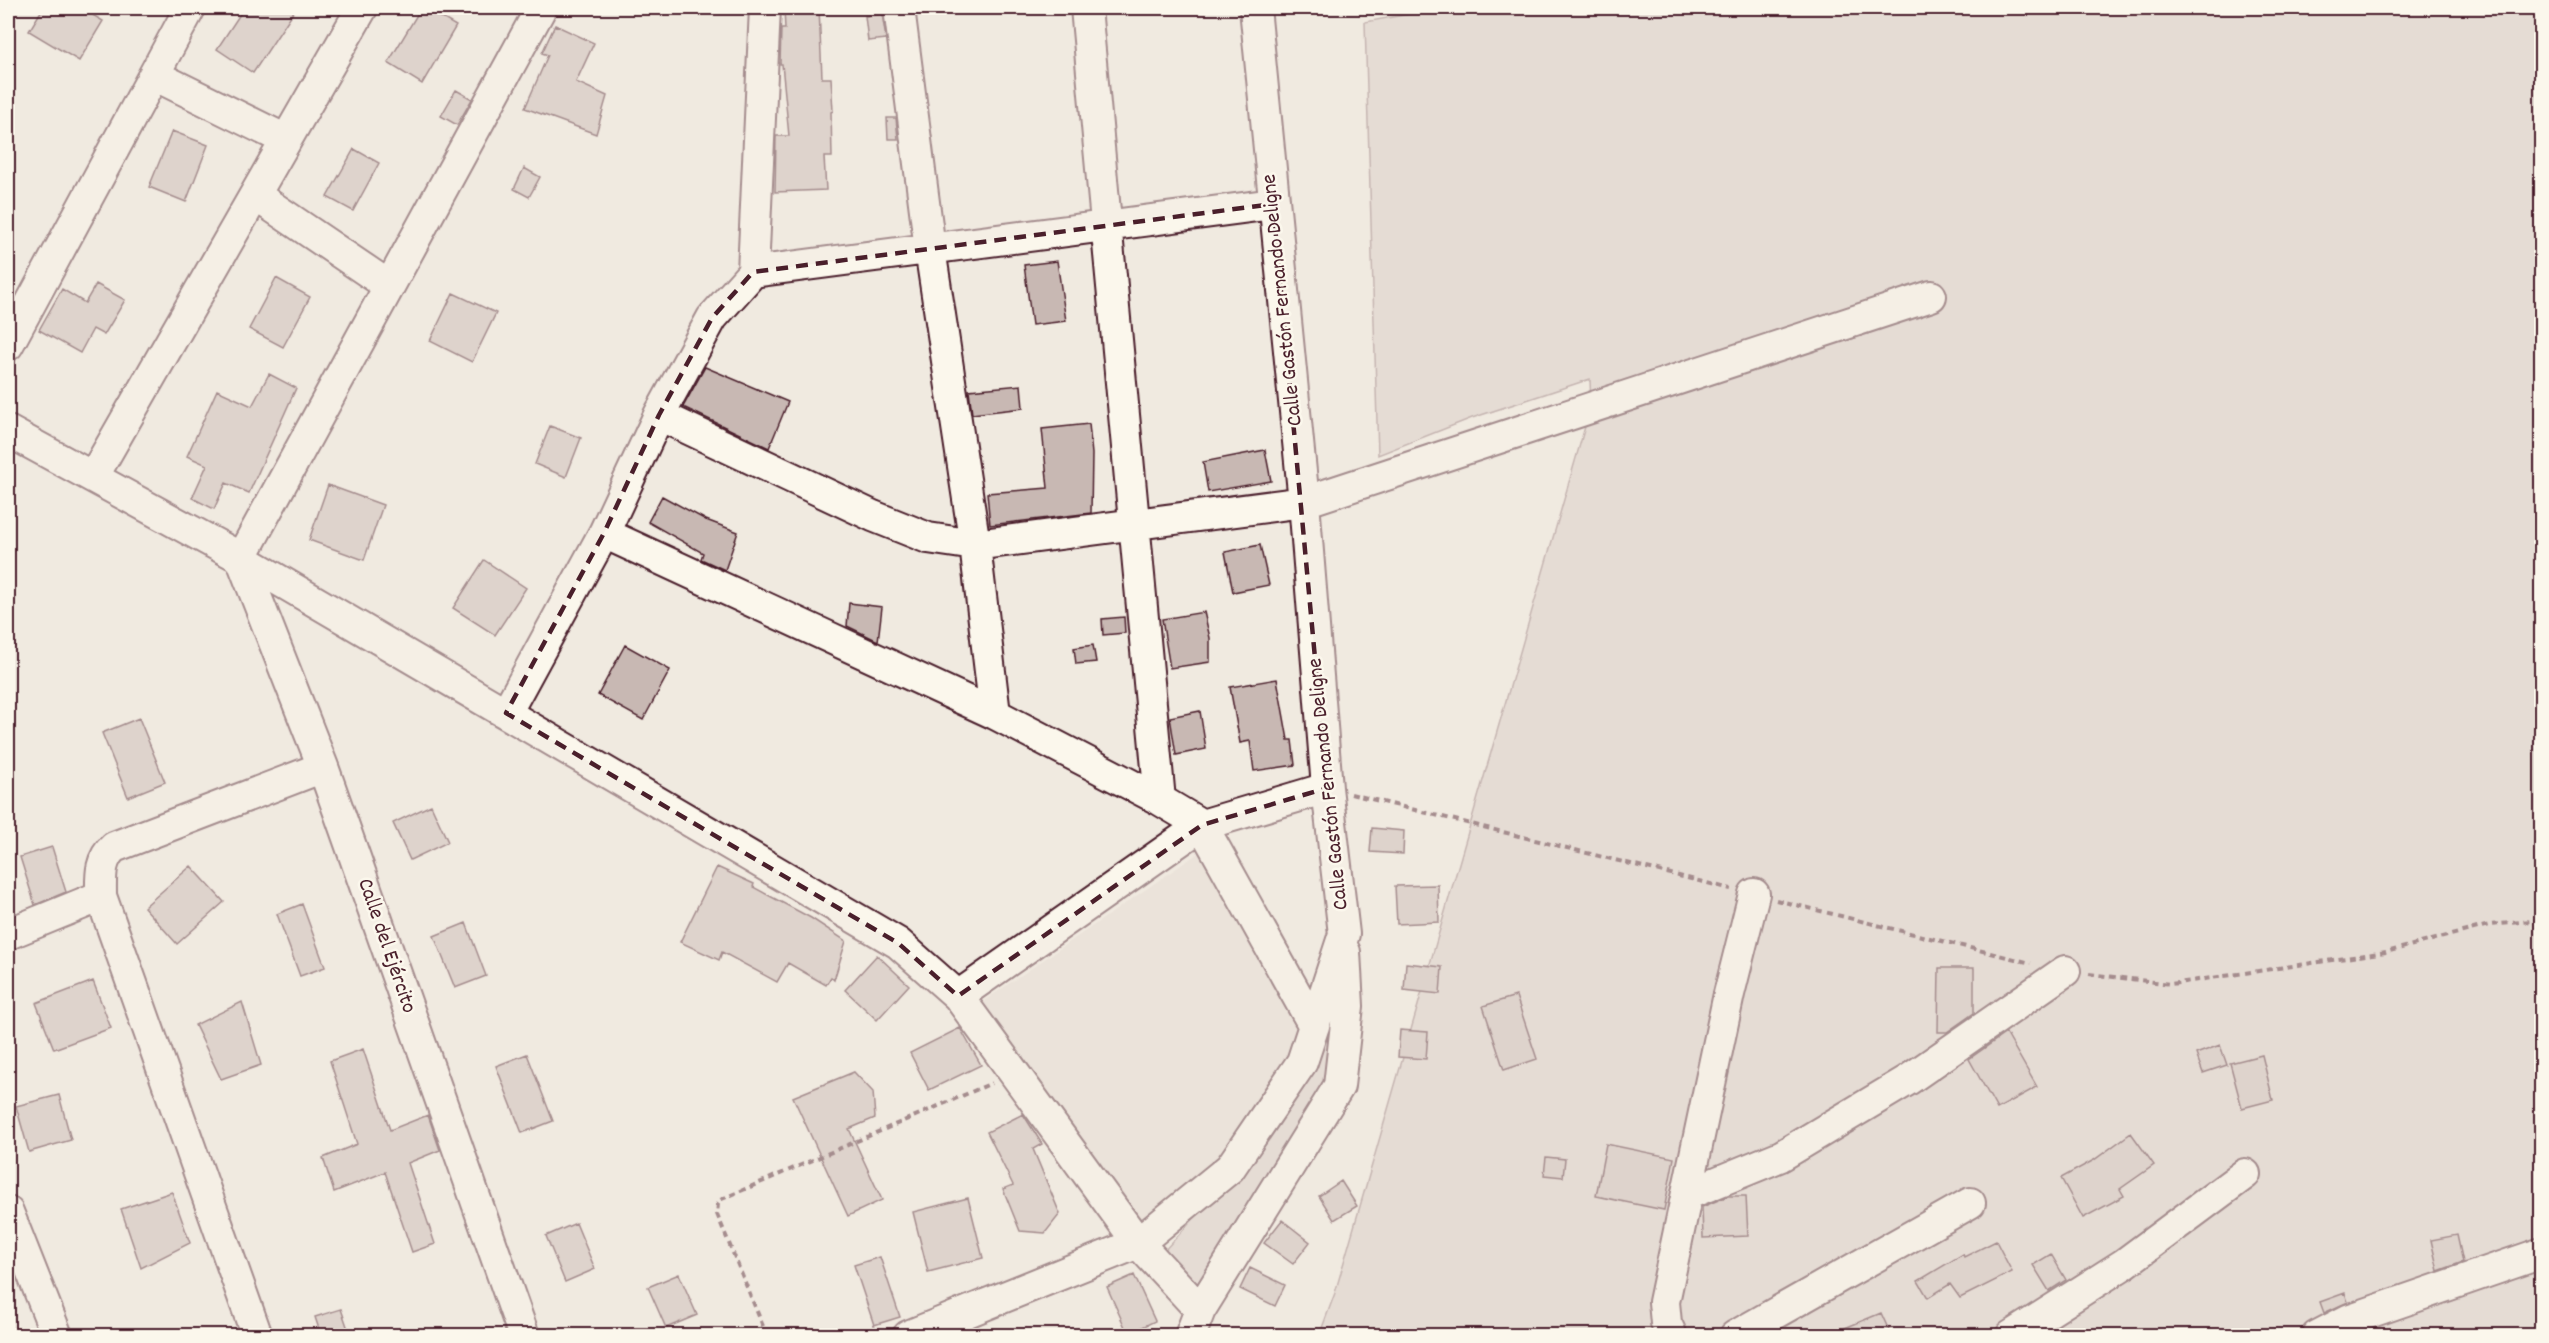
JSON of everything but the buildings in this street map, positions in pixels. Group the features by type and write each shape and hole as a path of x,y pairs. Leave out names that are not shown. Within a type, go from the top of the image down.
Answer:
{"street":[{"path":"8,345 190,8"},
{"path":"93,477 362,8"},
{"path":"241,558 541,8"},
{"path":"506,713 604,533 659,415 712,318 753,272 765,8"},
{"path":"899,8 930,249 975,545 995,714"},
{"path":"1086,8 1160,800"},
{"name":"Calle Gastón Fernando Deligne","path":"915,1334 1138,1243 1230,1168 1302,1062 1344,934 1327,788 1304,502 1255,8"},
{"path":"154,75 286,140"},
{"path":"255,195 389,286"},
{"path":"753,272 1273,204"},
{"path":"659,415 873,516 928,538 975,545 1304,502 1931,296"},
{"path":"8,431 241,558 898,942 958,996 1195,1323 1339,1086 1348,1006 1344,934"},
{"path":"604,533 995,714 1160,800 1202,825 1314,1026"},
{"name":"Calle del Ejército","path":"241,558 323,767 524,1335"},
{"path":"257,1335 101,896 103,861 105,855 114,848 323,767"},
{"path":"958,996 1202,825 1327,788"},
{"path":"1672,1335 1666,1323 1664,1302 1729,994 1754,894"},
{"path":"8,934 101,896"},
{"path":"1688,1194 1781,1156 1908,1080 2066,971"},
{"path":"2011,1335 2124,1264 2245,1174"},
{"path":"1735,1335 1970,1203"},
{"path":"8,1212 57,1335"},
{"path":"2317,1335 2358,1317 2541,1253"}],"path":[{"path":"1327,788 2066,971 2171,984 2386,952 2489,925 2541,920"},
{"path":"767,1335 717,1214 717,1204 722,1199 1015,1074"}],"highlighted area":[{"path":"1273,204 1327,788 1202,825 958,996 898,943 506,713 604,533 659,415 712,318 753,272"}],"shaded area":[{"path":"1443,8 2541,8 2541,1335 1319,1336 1335,1293 1591,406 1590,379 1472,418 1378,455 1365,22"},
{"path":"1203,850 1301,1023 1303,1046 1231,1156 1148,1225 1134,1223 981,1003"},
{"path":"1340,1008 1323,1084 1194,1291 1162,1253 1212,1199 1293,1096"}]}
